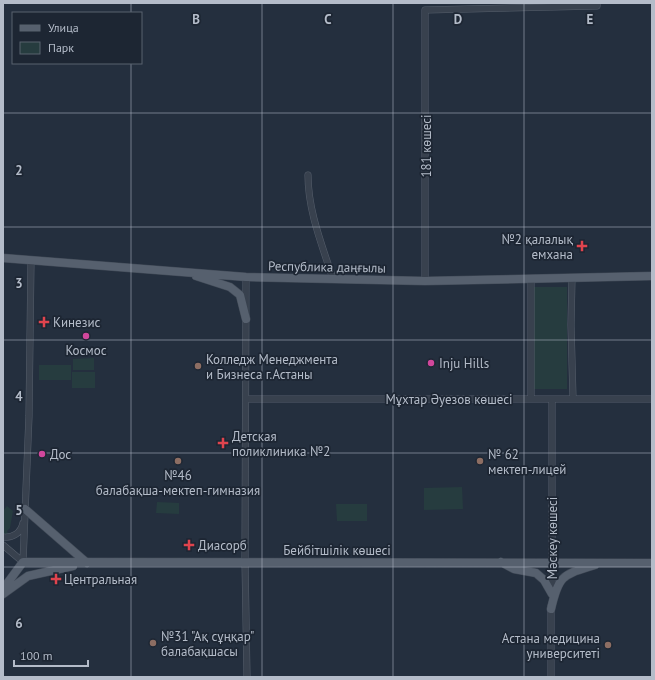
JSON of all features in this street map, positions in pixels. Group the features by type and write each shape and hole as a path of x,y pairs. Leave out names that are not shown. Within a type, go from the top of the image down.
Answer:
{"main road":[{"name":"Республика даңғылы","path":"3,258 246,277 425,281 652,276"},
{"path":"183,272 235,291 240,295 246,319"},
{"path":"25,509 87,563"},
{"path":"501,561 514,569 536,573 544,580 552,594"},
{"path":"3,589 23,562"},
{"name":"Бейбітшілік көшесі","path":"23,562 652,562"},
{"path":"551,609 556,589 563,577 570,573 603,562"},
{"path":"3,594 28,576 87,563"}],"street":[{"name":"181 көшесі","path":"425,281 425,10 597,5"},
{"path":"308,175 308,190 314,219 333,279"},
{"path":"23,562 29,416 31,260"},
{"path":"246,277 247,399 245,561 247,677"},
{"path":"572,278 571,325 573,398"},
{"path":"531,279 531,399"},
{"name":"Мұхтар Әуезов көшесі","path":"247,399 652,398"},
{"name":"Мәскеу көшесі","path":"551,677 552,399"},
{"path":"3,537 11,536 19,532 22,527 25,509"},
{"path":"3,545 23,562"}],"green space":[{"path":"534,287 567,287 567,389 533,389"},
{"path":"94,358 94,370 73,370 73,359"},
{"path":"39,365 71,365 71,380 39,380"},
{"path":"72,372 95,372 95,388 72,388"},
{"path":"462,487 463,509 424,510 424,488"},
{"path":"157,502 179,503 179,514 156,513"},
{"path":"336,504 367,504 367,521 337,521"},
{"path":"7,506 13,511 10,528 7,531 8,534 3,535 3,511"}],"place":[{"name":"№2 қалалық емхана","path":"582,246"},
{"name":"Кинезис","path":"44,322"},
{"name":"Космос","path":"86,336"},
{"name":"Inju Hills","path":"431,363"},
{"name":"Колледж Менеджмента и Бизнеса г.Астаны","path":"198,366"},
{"name":"Детская поликлиника №2","path":"223,443"},
{"name":"Дос","path":"42,454"},
{"name":"№46 балабақша-мектеп-гимназия","path":"178,461"},
{"name":"№ 62 мектеп-лицей","path":"480,461"},
{"name":"Диасорб","path":"189,545"},
{"name":"Центральная","path":"56,579"},
{"name":"№31 \"Ақ сұңқар\" балабақшасы","path":"153,643"},
{"name":"Астана медицина университеті","path":"608,645"}]}
